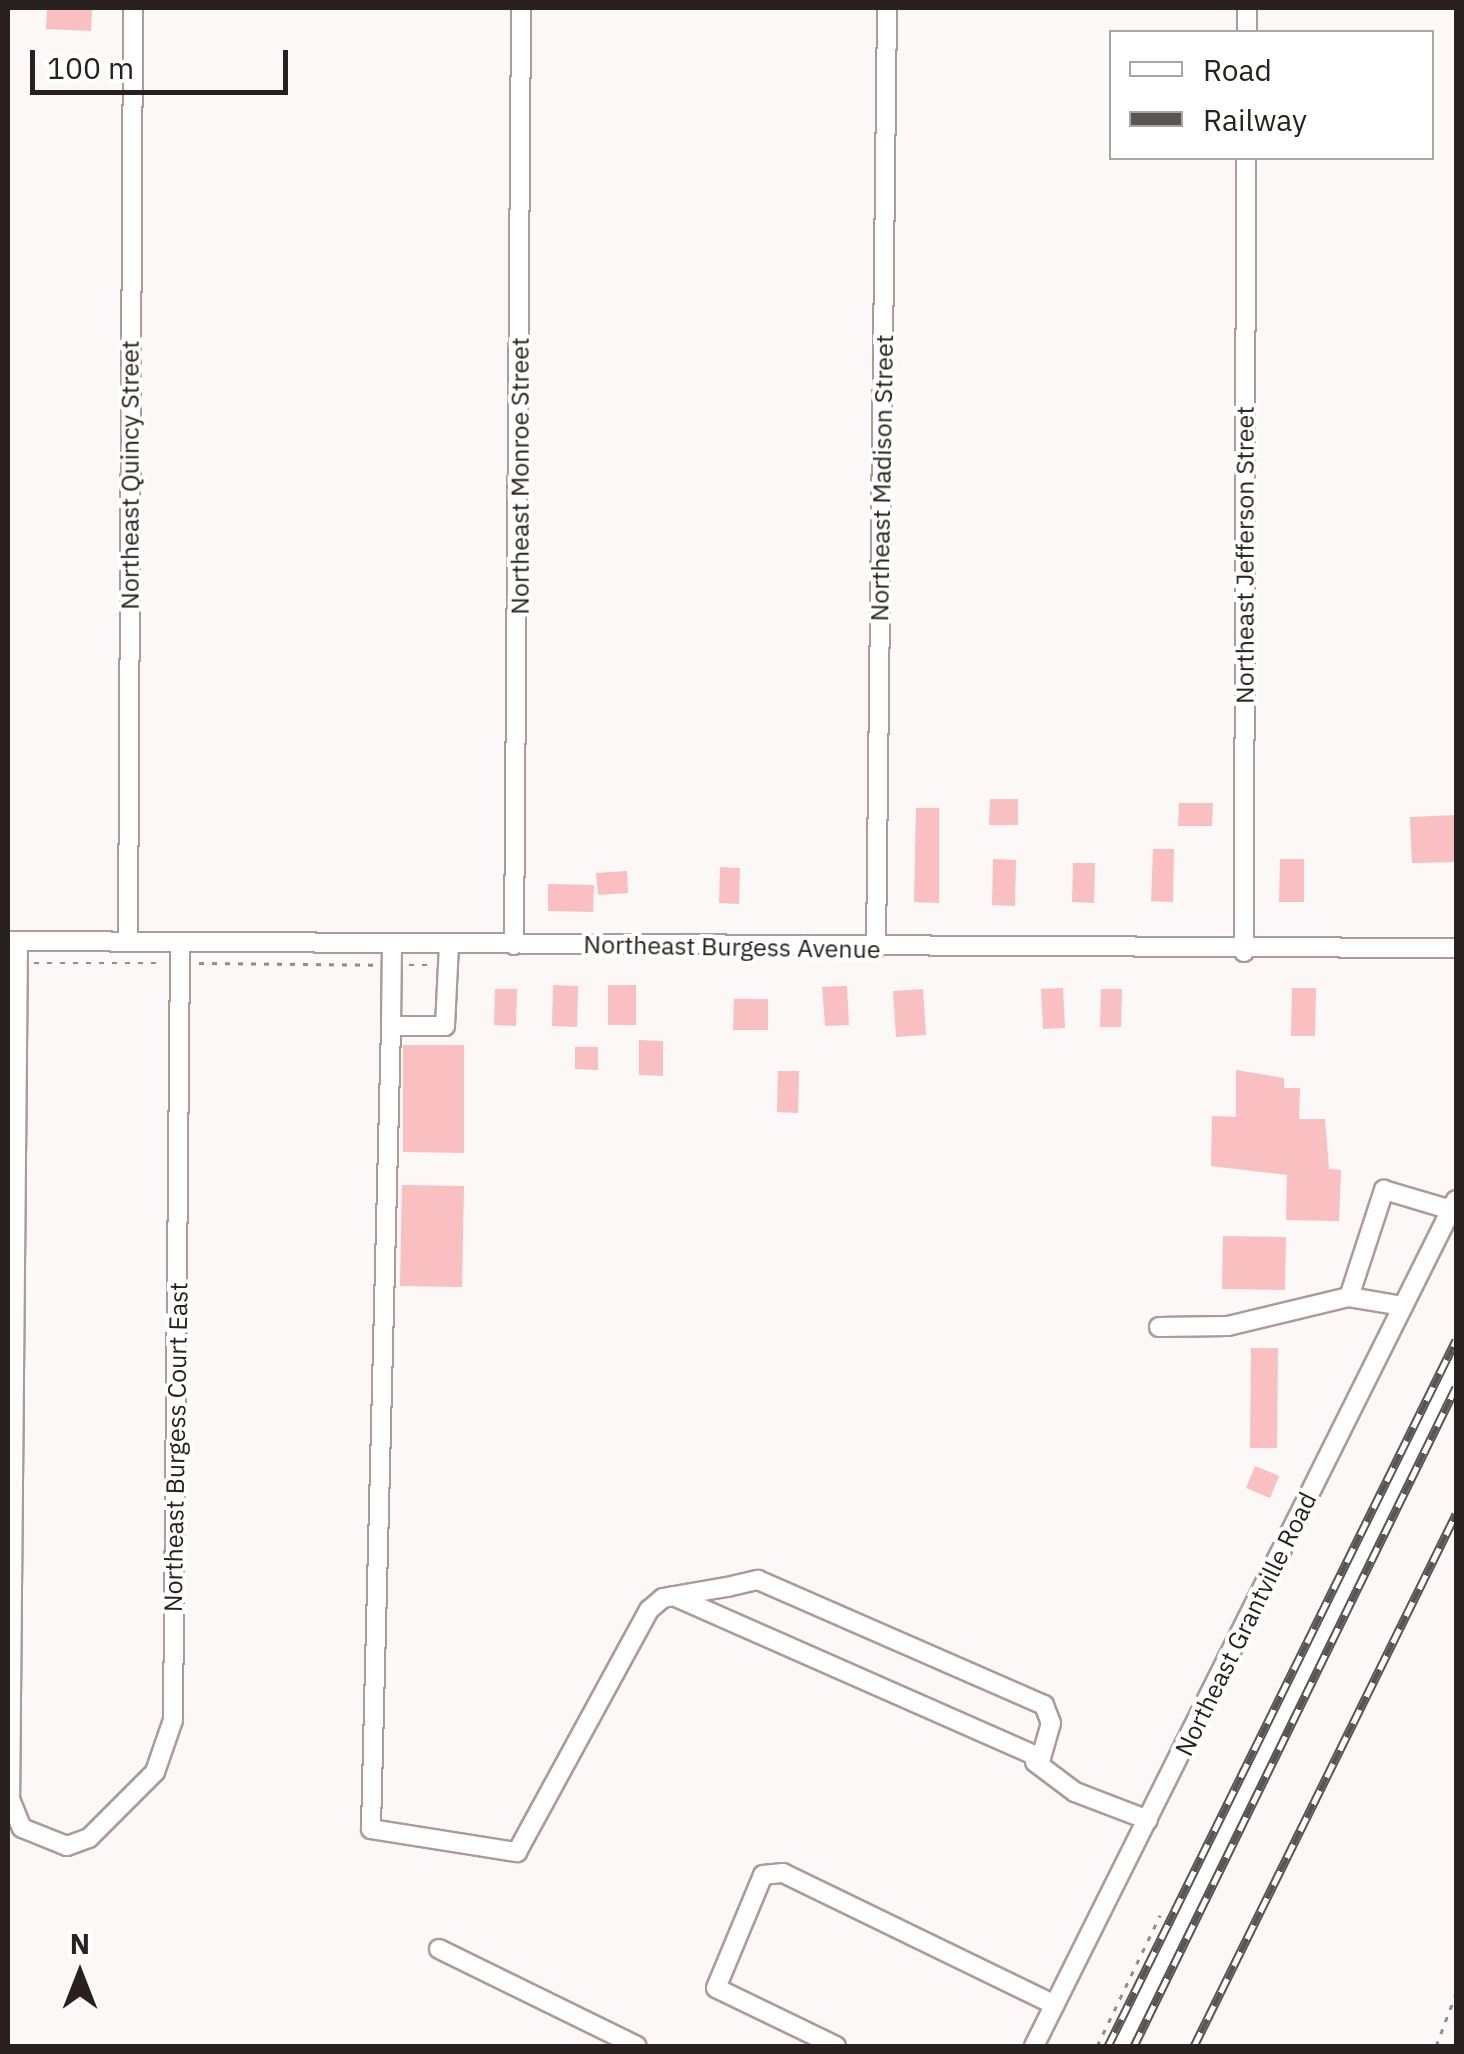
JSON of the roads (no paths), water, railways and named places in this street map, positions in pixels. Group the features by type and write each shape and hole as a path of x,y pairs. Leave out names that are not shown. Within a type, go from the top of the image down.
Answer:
{"street":[{"name":"Northeast Quincy Street","path":"128,942 133,8"},
{"name":"Northeast Monroe Street","path":"514,944 521,8"},
{"name":"Northeast Madison Street","path":"876,948 887,8"},
{"name":"Northeast Jefferson Street","path":"1244,952 1246,160"},
{"name":"Northeast Burgess Avenue","path":"13,941 1456,952"},
{"name":"Northeast Burgess Court East","path":"13,941 18,962 10,1799 17,1821 50,1846 82,1842 155,1772 169,1741 180,943"},
{"path":"392,944 371,1829 517,1852 648,1610 674,1596 773,1582 1044,1705 1052,1723 1034,1762"},
{"path":"391,1026 445,1026 450,944"},
{"path":"1349,1298 1384,1190 1454,1205"},
{"name":"Northeast Grantville Road","path":"1034,2046 1454,1205"},
{"path":"1159,1327 1228,1326 1349,1298 1403,1306"},
{"path":"1120,2046 1456,1363"},
{"path":"674,1596 1034,1762 1074,1792 1148,1820"},
{"path":"836,2046 716,1988 763,1875 783,1873 1055,2005"},
{"path":"439,1949 637,2046"}],"railway":[{"path":"1108,2046 1456,1340"},
{"path":"1134,2046 1456,1387"},
{"path":"1194,2046 1456,1514"}]}
